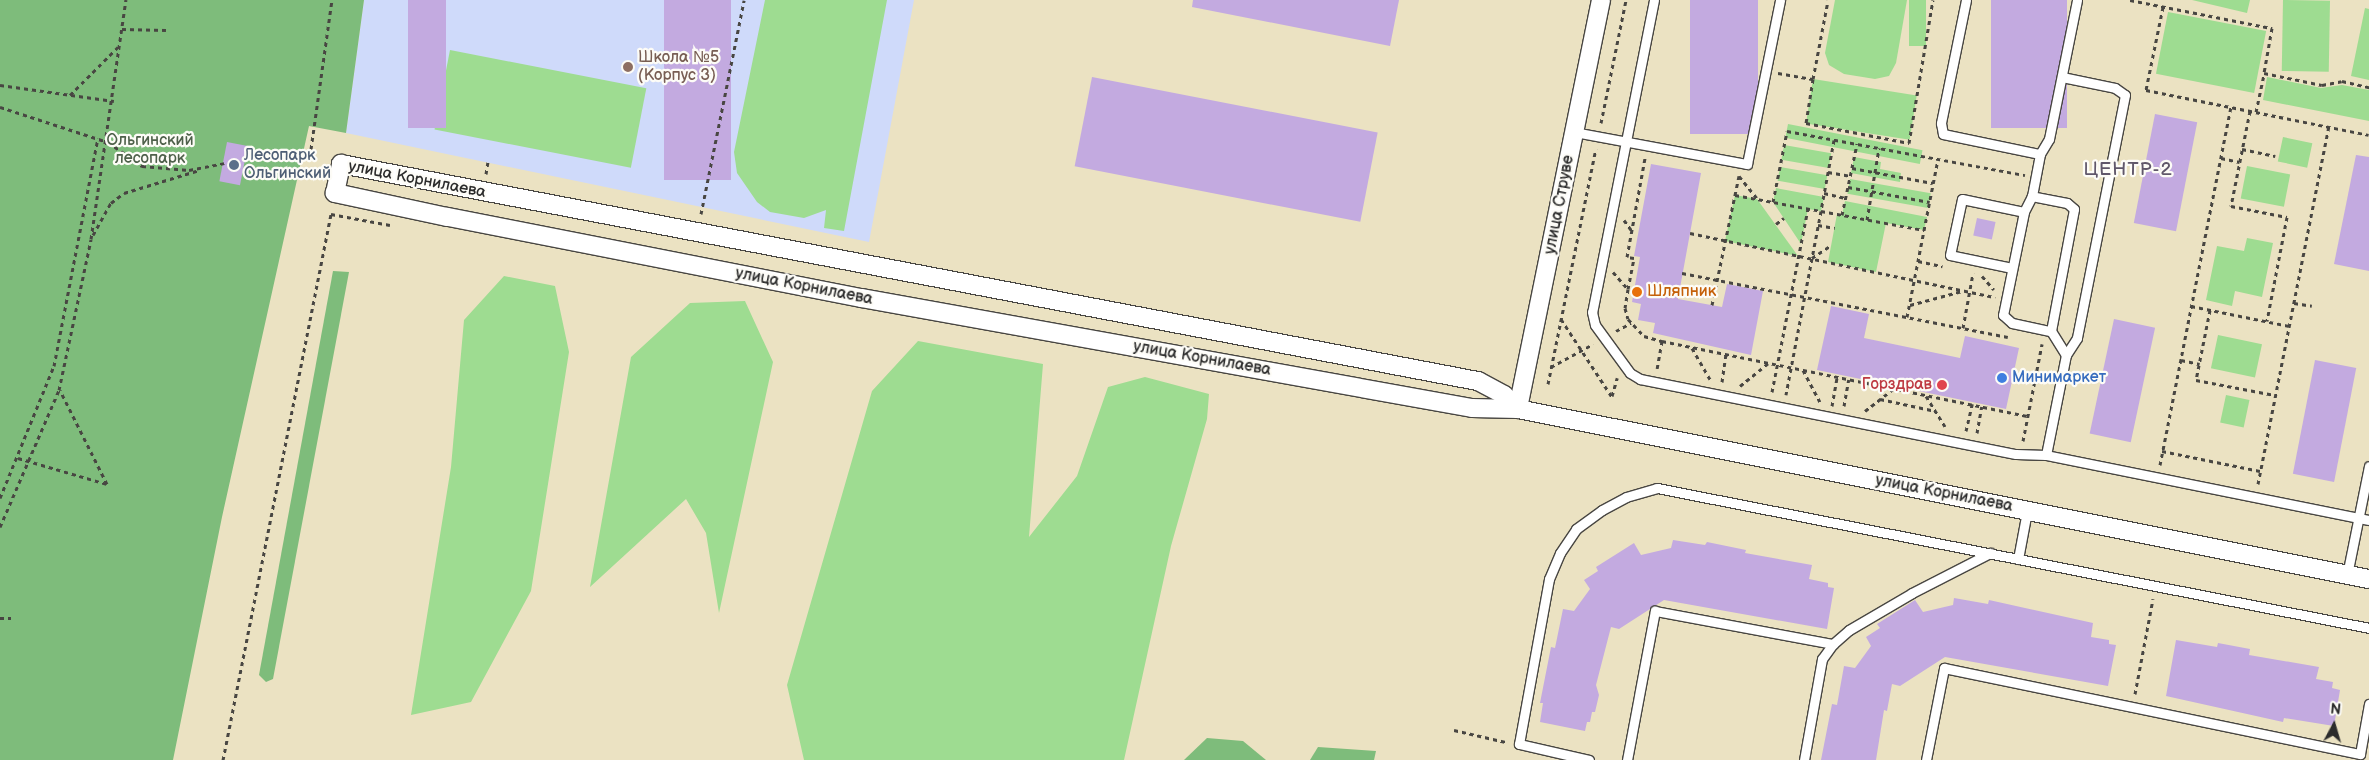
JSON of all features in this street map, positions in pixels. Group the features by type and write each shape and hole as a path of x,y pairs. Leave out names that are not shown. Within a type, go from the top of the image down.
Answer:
{"street":[{"name":"улица Струве","path":"1518,409 1601,0"},
{"name":"улица Корнилаева","path":"1518,409 1504,395 1478,381 341,164 335,193 861,298 1472,408 1518,409 2369,579"}],"lane":[{"path":"1654,0 1592,319 1630,373 1655,382 1974,446 2021,454 2046,455 2369,520"},
{"path":"1574,132 1747,164 1780,0"},
{"path":"1966,0 1941,123 1943,134 2040,154"},
{"path":"2051,331 2006,321 2003,315 2024,212 2032,196 2040,154 2049,139 2077,0"},
{"path":"2046,455 2064,351 2077,338 2125,95 2115,88 2062,77"},
{"path":"2032,196 2067,203 2074,209 2051,331 2064,351"},
{"path":"2012,268 1950,255 1958,217 1962,199 2024,212"},
{"path":"2347,575 2369,466"},
{"path":"1589,760 1519,744 1549,579 1560,552 1576,529 1602,510 1626,497 1657,488 2369,628"},
{"path":"2018,559 2028,511"},
{"path":"1804,760 1822,660 1834,644 1849,630 1904,598 1990,554"},
{"path":"1627,760 1655,611 1834,644"},
{"path":"1926,760 1944,668 2360,754 2369,704"}],"path":[{"path":"0,527 59,390 91,239 108,142 126,0"},
{"path":"311,149 332,0"},
{"path":"699,222 744,0"},
{"path":"1548,384 1626,0"},
{"path":"1828,0 1806,123 1909,143 1932,0"},
{"path":"2130,0 2272,28 2256,112"},
{"path":"2163,7 2146,90 2369,135"},
{"path":"122,28 166,30"},
{"path":"70,95 121,44"},
{"path":"1766,71 1813,78"},
{"path":"2264,73 2322,85 2342,82 2369,87"},
{"path":"0,85 114,101"},
{"path":"0,107 108,142 142,166 189,170 209,168"},
{"path":"2157,477 2231,108"},
{"path":"2250,111 2231,206 2287,217 2267,321"},
{"path":"2255,497 2329,127"},
{"path":"1773,202 1787,131 2036,177"},
{"path":"0,498 18,458 54,366 98,138"},
{"path":"1784,408 1834,140"},
{"path":"1842,215 1857,144"},
{"path":"1648,146 1627,257 1634,258 1625,308 1628,319 1644,336 2028,416"},
{"path":"1866,220 1879,148"},
{"path":"2242,150 2275,156"},
{"path":"2221,158 2240,162"},
{"path":"1907,317 1938,159"},
{"path":"485,181 488,162"},
{"path":"91,239 111,203 124,193 224,163"},
{"path":"1712,305 1742,163"},
{"path":"1852,168 1933,183"},
{"path":"1828,172 1850,176"},
{"path":"1739,175 1757,199"},
{"path":"1848,187 1930,202"},
{"path":"1824,193 1846,198"},
{"path":"1735,195 1924,230"},
{"path":"1770,405 1808,208"},
{"path":"223,760 331,214 398,227"},
{"path":"1776,224 1784,218"},
{"path":"1818,225 1835,228"},
{"path":"1690,233 1997,297"},
{"path":"1812,259 1831,245"},
{"path":"1602,260 1628,289"},
{"path":"1918,261 1946,267"},
{"path":"1964,271 1989,281 1997,297 1995,306"},
{"path":"1682,272 2016,339"},
{"path":"1963,328 1972,273"},
{"path":"1910,306 1964,290"},
{"path":"2294,303 2312,306"},
{"path":"2191,306 2289,326"},
{"path":"2210,310 2196,380 2276,395"},
{"path":"1561,319 1612,397"},
{"path":"1990,334 1992,325"},
{"path":"1655,382 1662,341"},
{"path":"2033,342 2064,351"},
{"path":"2021,454 2042,344"},
{"path":"1691,347 1722,395"},
{"path":"1722,395 1726,354"},
{"path":"2181,360 2200,364"},
{"path":"1722,395 1769,363"},
{"path":"1803,370 1829,416"},
{"path":"1829,416 1837,377"},
{"path":"1842,419 1849,380"},
{"path":"1852,421 1894,388"},
{"path":"18,458 106,484 59,390"},
{"path":"1926,395 1959,443"},
{"path":"1880,399 1936,411"},
{"path":"1959,443 1972,404"},
{"path":"1974,446 1982,406"},
{"path":"2162,451 2260,471"},
{"path":"2133,707 2156,586"},
{"path":"0,618 11,618"},
{"path":"1454,730 1519,744"}],"shaded area":[{"name":"Школа №5 (Корпус 3)","path":"364,0 914,0 869,242 346,133"}],"green space":[{"name":"Ольгинский лесопарк","path":"0,0 364,0 346,133 309,126 222,517 173,760 0,760"},
{"path":"765,0 887,0 844,231 824,228 826,210 804,218 770,212 757,202 737,173 734,152"},
{"path":"1835,0 1907,0 1896,63 1889,76 1875,79 1844,74 1829,65 1825,53"},
{"path":"1909,0 1926,0 1926,46 1909,46"},
{"path":"2192,0 2250,0 2247,13"},
{"path":"2283,0 2330,1 2329,72 2282,71"},
{"path":"2365,8 2369,9 2369,80 2351,76"},
{"path":"2168,12 2266,31 2254,93 2156,74"},
{"path":"450,50 646,88 631,168 435,130"},
{"path":"2267,77 2321,88 2342,85 2369,90 2369,121 2263,100"},
{"path":"1813,79 1917,95 1910,140 1806,123"},
{"path":"1788,124 1922,150 1920,164 1785,138"},
{"path":"2283,137 2312,143 2307,168 2278,161"},
{"path":"1784,145 1831,153 1829,168 1781,160"},
{"path":"1854,157 1881,162 1880,169 1901,173 1900,182 1851,173"},
{"path":"2247,166 2290,174 2284,207 2241,198"},
{"path":"1780,167 1827,175 1825,189 1778,181"},
{"path":"1850,179 1931,193 1928,208 1847,194"},
{"path":"1776,188 1824,197 1821,211 1808,209 1801,244 1773,202"},
{"path":"1735,195 1757,199 1798,256 1725,241"},
{"path":"1845,201 1927,217 1924,230 1886,223 1876,272 1828,262 1837,214 1842,215"},
{"path":"2247,238 2273,243 2262,297 2235,291 2232,306 2206,300 2217,246 2244,251"},
{"path":"333,271 349,272 273,679 266,682 259,675"},
{"path":"504,276 555,286 569,352 531,591 471,702 411,715 451,467 464,320"},
{"path":"745,301 773,362 719,613 706,533 686,499 590,587 631,357 690,303"},
{"path":"2218,335 2262,344 2255,378 2211,368"},
{"path":"918,341 1043,364 1029,537 1077,476 1108,387 1145,377 1209,394 1207,419 1171,546 1124,760 804,760 787,685 872,391"},
{"path":"2226,395 2249,400 2244,427 2220,422"},
{"path":"1207,738 1243,741 1266,760 1184,760"},
{"path":"1318,747 1376,751 1374,760 1310,760"}],"building":[{"path":"408,0 446,0 446,128 408,128"},
{"path":"664,0 731,0 731,180 664,180"},
{"path":"1193,0 1399,0 1390,46 1192,7"},
{"path":"1690,0 1758,0 1758,134 1690,134"},
{"path":"1991,0 2067,0 2067,128 1991,128"},
{"path":"1092,77 1378,133 1360,222 1075,166"},
{"path":"2155,114 2197,122 2176,231 2134,223"},
{"name":"Лесопарк Ольгинский","path":"227,142 248,146 240,185 219,181"},
{"path":"2356,155 2369,157 2369,271 2334,264"},
{"path":"1651,164 1701,173 1678,299 1722,307 1727,284 1763,291 1751,355 1653,333 1655,323 1638,320 1641,304 1632,302 1640,257 1634,256"},
{"path":"1977,218 1996,222 1992,240 1973,236"},
{"path":"1831,306 1869,314 1864,338 1960,358 1965,336 2019,348 2006,409 1817,370"},
{"path":"2114,319 2155,328 2131,442 2090,433"},
{"path":"2315,360 2356,368 2334,482 2293,474"},
{"path":"1673,540 1705,545 1707,542 1746,550 1745,553 1812,565 1809,579 1828,583 1828,587 1834,588 1827,629 1664,600 1619,629 1611,627 1596,685 1599,695 1595,712 1592,712 1590,722 1587,722 1585,731 1540,722 1543,703 1540,703 1551,647 1555,648 1563,609 1574,611 1590,589 1584,580 1598,571 1596,567 1634,543 1641,555 1671,548"},
{"path":"1954,598 1988,604 1989,600 2093,623 2091,637 2109,640 2109,644 2116,645 2108,686 1945,657 1900,686 1892,684 1887,711 1884,710 1876,760 1821,760 1832,704 1837,705 1844,666 1855,668 1871,646 1866,637 1880,628 1877,624 1915,600 1923,612 1953,605"},
{"path":"2176,640 2217,647 2218,643 2250,649 2249,655 2319,667 2316,679 2333,682 2332,688 2340,690 2334,726 2284,718 2283,722 2166,696"}],"place":[{"name":"Школа №5 (Корпус 3)","path":"628,67"},
{"name":"Лесопарк Ольгинский","path":"234,165"},
{"name":"Шляпник","path":"1637,292"},
{"name":"Минимаркет","path":"2002,378"},
{"name":"Горздрав","path":"1942,385"}],"district":[{"name":"ЦЕНТР-2","path":"2128,170"}]}
